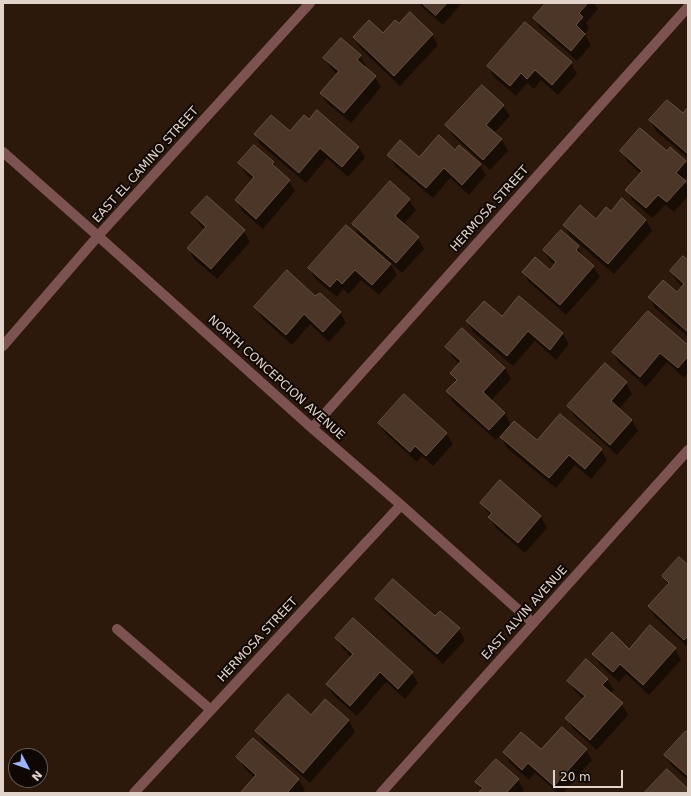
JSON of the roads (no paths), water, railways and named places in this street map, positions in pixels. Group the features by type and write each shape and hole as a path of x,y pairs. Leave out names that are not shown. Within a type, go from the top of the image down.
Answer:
{"street":[{"name":"EAST EL CAMINO STREET","path":"3,346 98,236 310,3"},
{"name":"HERMOSA STREET","path":"312,428 688,7"},
{"name":"NORTH CONCEPCION AVENUE","path":"3,152 533,623"},
{"name":"EAST ALVIN AVENUE","path":"381,793 688,450"},
{"name":"HERMOSA STREET","path":"134,793 401,505"},
{"path":"117,629 211,710"}]}
